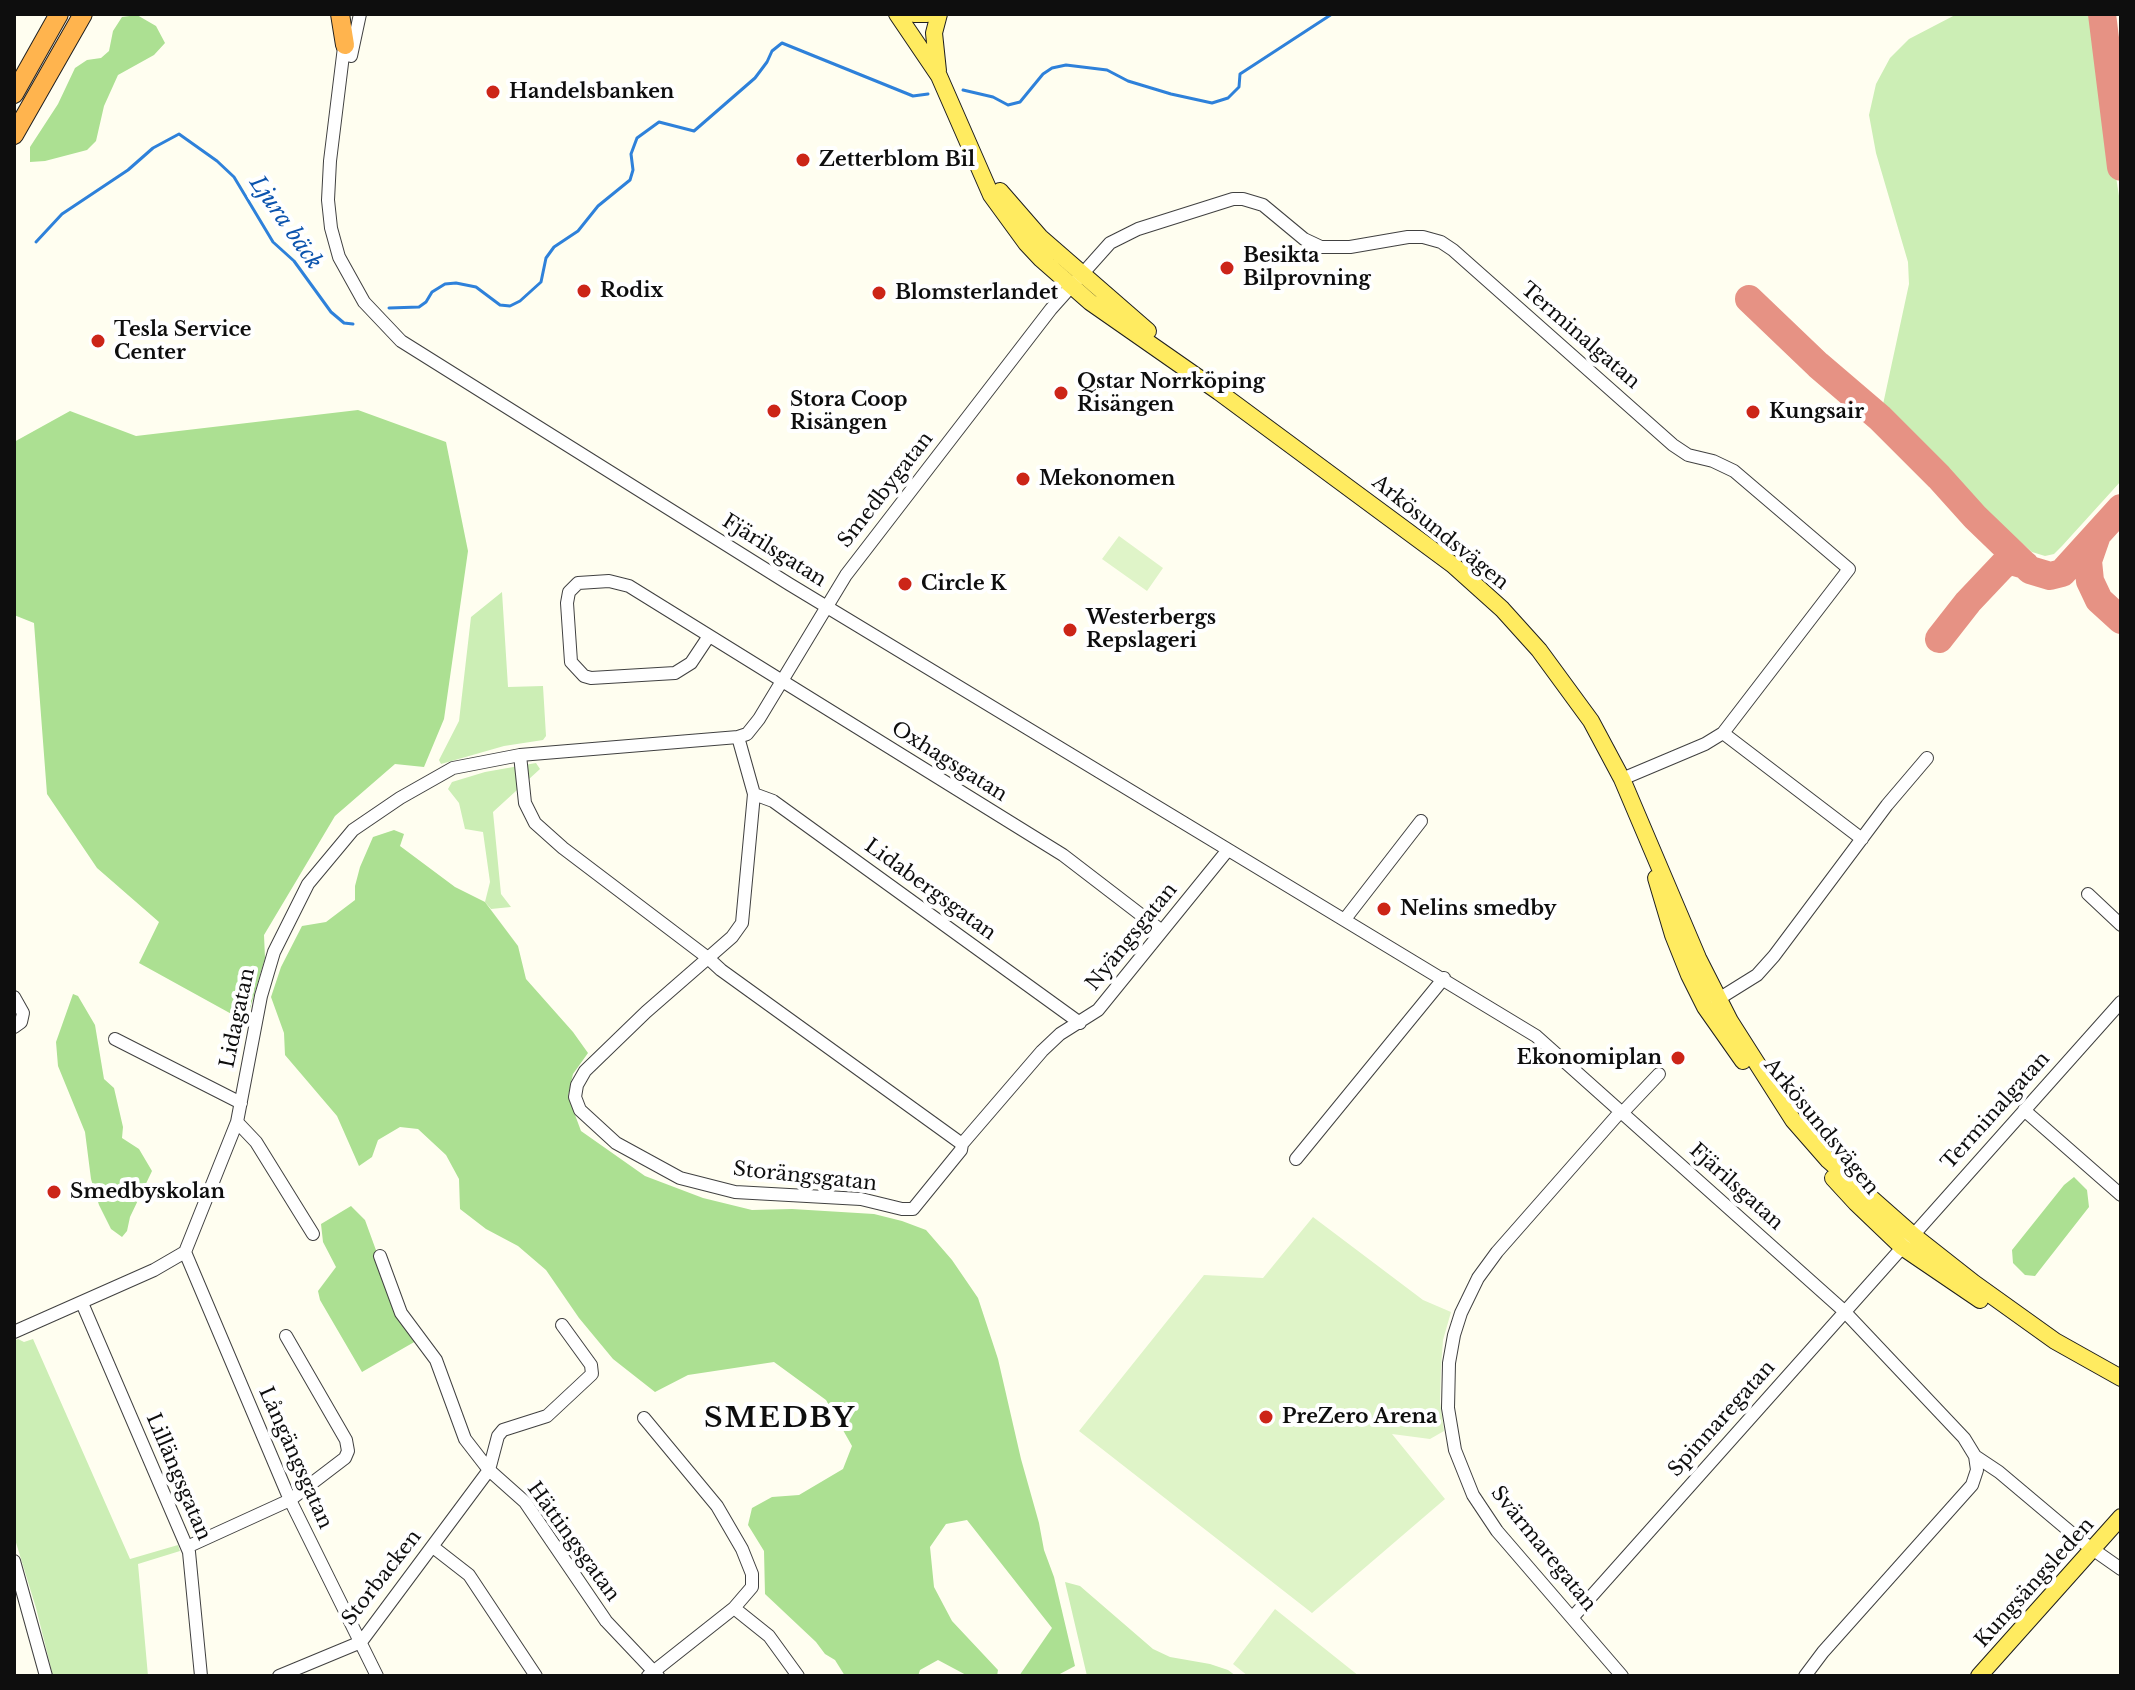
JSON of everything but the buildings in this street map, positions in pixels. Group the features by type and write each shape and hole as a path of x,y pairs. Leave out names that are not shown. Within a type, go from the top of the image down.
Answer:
{"highway":[{"path":"14,94 59,14"},
{"path":"14,135 83,14"},
{"path":"340,14 345,45"}],"main road":[{"path":"900,15 927,14"},
{"name":"Arkösundsvägen","path":"939,14 934,42 939,76"},
{"name":"Arkösundsvägen","path":"900,15 939,76 963,135 1022,219 1074,280 1453,565 1502,609 1564,682 1591,721 1622,779 1642,826 1673,935 1712,1003 1810,1150 1856,1203 2055,1341 2121,1378"},
{"name":"Arkösundsvägen","path":"1908,1241 1956,1285 2121,1390"},
{"name":"Kungsängsleden","path":"1979,1676 2121,1517"}],"street":[{"name":"Fjärilsgatan","path":"349,14 328,200 331,228 339,257 364,302 401,341 826,606 1536,1036 1844,1311 1964,1438 1975,1456 2121,1569"},
{"name":"Fjärilsgatan","path":"338,114 360,14"},
{"name":"Terminalgatan","path":"1074,280 1118,237 1233,199 1263,205 1304,239 1321,247 1350,247 1394,238 1432,238 1453,250 1673,445 1688,455 1713,461 1734,471 1849,569 1723,733 1705,744 1622,779"},
{"name":"Smedbygatan","path":"738,737 754,727 846,575 1074,280"},
{"name":"Oxhagsgatan","path":"709,636 691,663 675,673 584,676 571,662 569,592 578,583 618,581 709,636 1063,855 1162,931"},
{"path":"1723,733 1862,839"},
{"path":"708,958 732,937 742,923 754,794 738,737"},
{"name":"Lidagatan","path":"185,1252 237,1122 261,996 274,952 308,884 353,830 453,768 520,755 738,737"},
{"path":"520,755 525,803 535,823 563,848 721,970 962,1144"},
{"path":"1712,1003 1757,975 1774,956 1927,758"},
{"name":"Lidabergsgatan","path":"754,794 773,801 1080,1023"},
{"path":"1345,919 1421,821"},
{"name":"Nyängsgatan","path":"962,1144 1042,1051 1060,1034 1098,1010 1227,851"},
{"path":"2088,894 2121,925"},
{"name":"Storängsgatan","path":"708,958 585,1071 577,1085 575,1097 580,1110 616,1143 680,1178 735,1192 861,1199 902,1209 913,1209 961,1150 962,1144"},
{"path":"1296,1159 1444,978"},
{"path":"14,997 23,1013 21,1022 14,1027"},
{"name":"Terminalgatan","path":"1908,1241 2121,1002"},
{"path":"115,1039 241,1103"},
{"name":"Svärmaregatan","path":"1622,1676 1497,1531 1473,1495 1455,1450 1448,1408 1449,1363 1461,1313 1478,1278 1497,1252 1659,1074"},
{"path":"2024,1110 2121,1195"},
{"path":"237,1122 256,1142 313,1234"},
{"name":"Spinnaregatan","path":"1572,1618 1908,1241"},
{"path":"14,1332 154,1270 185,1252"},
{"name":"Långängsgatan","path":"185,1252 290,1500 377,1676"},
{"name":"Hättingsgatan","path":"380,1256 401,1313 436,1360 465,1439 489,1470 525,1502 606,1621 653,1675"},
{"name":"Lillängsgatan","path":"82,1303 187,1547 192,1564 201,1676"},
{"name":"Storbacken","path":"279,1676 361,1642 489,1470 498,1436 503,1430 547,1416 592,1374 591,1365 562,1325"},
{"path":"187,1547 290,1500 345,1458 348,1451 346,1440 286,1336"},
{"path":"644,1418 717,1506 742,1549 752,1574 752,1587 734,1608 653,1675"},
{"path":"1805,1676 1972,1485 1977,1470 1975,1456"},
{"path":"433,1547 469,1575 536,1676"},
{"path":"14,1561 46,1676"},
{"path":"734,1608 769,1636 798,1676"}],"green space":[{"path":"1957,14 2101,14 2111,144 2121,209 2121,481 2054,554 2045,556 2032,552 1981,508 1882,409 1909,284 1908,262 1876,153 1869,115 1876,84 1890,58 1909,39"},
{"path":"137,15 156,26 165,43 154,55 118,75 104,106 96,141 87,150 30,162 30,147 58,104 75,68 87,60 101,58 109,51 113,31 122,17"},
{"path":"358,410 446,442 468,551 444,719 424,767 395,764 335,816 264,935 265,958 246,1022 139,963 159,922 97,868 47,794 34,623 14,615 14,442 70,411 136,436"},
{"path":"1119,536 1163,568 1147,591 1102,559"},
{"path":"502,592 508,687 543,686 546,736 543,740 504,746 441,764 439,760 459,721 471,617"},
{"path":"536,763 540,769 493,812 501,894 511,907 491,909 485,902 490,882 483,832 465,829 459,803 448,789 452,782 485,772"},
{"path":"394,830 404,834 400,846 455,887 485,902 518,946 526,979 588,1053 573,1074 568,1096 581,1131 645,1176 703,1198 752,1210 874,1214 926,1230 952,1260 978,1298 998,1359 1075,1666 1056,1676 1019,1676 1052,1628 967,1520 946,1524 930,1547 934,1587 952,1621 998,1670 997,1676 968,1676 938,1660 920,1670 918,1676 845,1676 835,1660 825,1654 765,1594 764,1551 748,1525 752,1508 772,1497 799,1495 843,1469 852,1446 826,1400 774,1362 688,1375 655,1392 613,1359 579,1318 546,1270 518,1246 486,1229 460,1209 459,1179 446,1155 418,1129 400,1127 378,1140 372,1157 359,1166 337,1116 285,1055 284,1033 271,997 281,967 302,926 326,922 355,900 360,867 373,837"},
{"path":"73,994 78,996 95,1025 104,1079 114,1088 123,1127 122,1138 139,1149 152,1171 122,1237 111,1229 99,1205 91,1179 85,1132 58,1066 56,1042"},
{"path":"2074,1177 2087,1190 2089,1207 2035,1276 2025,1275 2013,1263 2012,1250 2064,1185"},
{"path":"351,1206 365,1220 416,1341 362,1372 320,1300 318,1291 336,1267 323,1242 321,1224"},
{"name":"PreZero Arena","path":"1313,1217 1423,1300 1451,1312 1443,1340 1441,1368 1440,1402 1444,1431 1430,1439 1392,1434 1445,1499 1312,1613 1079,1431 1204,1275 1263,1278"},
{"path":"33,1339 130,1559 178,1545 180,1551 138,1564 148,1676 53,1676 14,1536 14,1341 24,1342"},
{"path":"1065,1582 1080,1586 1153,1649 1170,1657 1210,1664 1236,1676 1087,1676"},
{"path":"1275,1609 1359,1676 1248,1676 1233,1664"}],"waterway":[{"name":"Ljura bäck","path":"963,90 993,97 1008,105 1020,102 1043,74 1066,65 1107,70 1128,81 1212,103 1228,98 1239,87 1240,74 1332,14"},
{"name":"Ljura bäck","path":"389,308 419,307 432,292 445,284 456,283 476,287 500,305 510,306 520,301 541,282 546,258 554,247 578,231 598,206 630,180 633,170 631,154 637,138 659,122 694,131 755,78 772,51 782,43 913,96 928,94"},
{"name":"Ljura bäck","path":"36,242 62,214 128,170 153,148 179,134 234,177 273,242 294,261 331,312 344,323 353,324"}],"taxiway":[{"path":"2102,14 2121,167"},
{"path":"1749,299 1818,365 1880,418 2030,570 2050,576 2062,573 2121,508"},
{"path":"2096,538 2088,561 2090,581 2099,600 2121,620"},
{"path":"1939,639 2003,565 2011,561 2025,565"}],"place":[{"name":"Handelsbanken","path":"493,92"},
{"name":"Zetterblom Bil","path":"803,160"},
{"name":"Besikta Bilprovning","path":"1227,268"},
{"name":"Rodix","path":"584,291"},
{"name":"Blomsterlandet","path":"879,293"},
{"name":"Tesla Service Center","path":"98,341"},
{"name":"Qstar Norrköping Risängen","path":"1061,393"},
{"name":"Stora Coop Risängen","path":"774,411"},
{"name":"Kungsair","path":"1753,412"},
{"name":"Mekonomen","path":"1023,479"},
{"name":"Circle K","path":"905,584"},
{"name":"Westerbergs Repslageri","path":"1070,630"},
{"name":"Nelins smedby","path":"1384,909"},
{"name":"Ekonomiplan","path":"1678,1058"},
{"name":"Smedbyskolan","path":"54,1192"},
{"name":"PreZero Arena","path":"1266,1417"}],"district":[{"name":"SMEDBY","path":"780,1419"}]}
